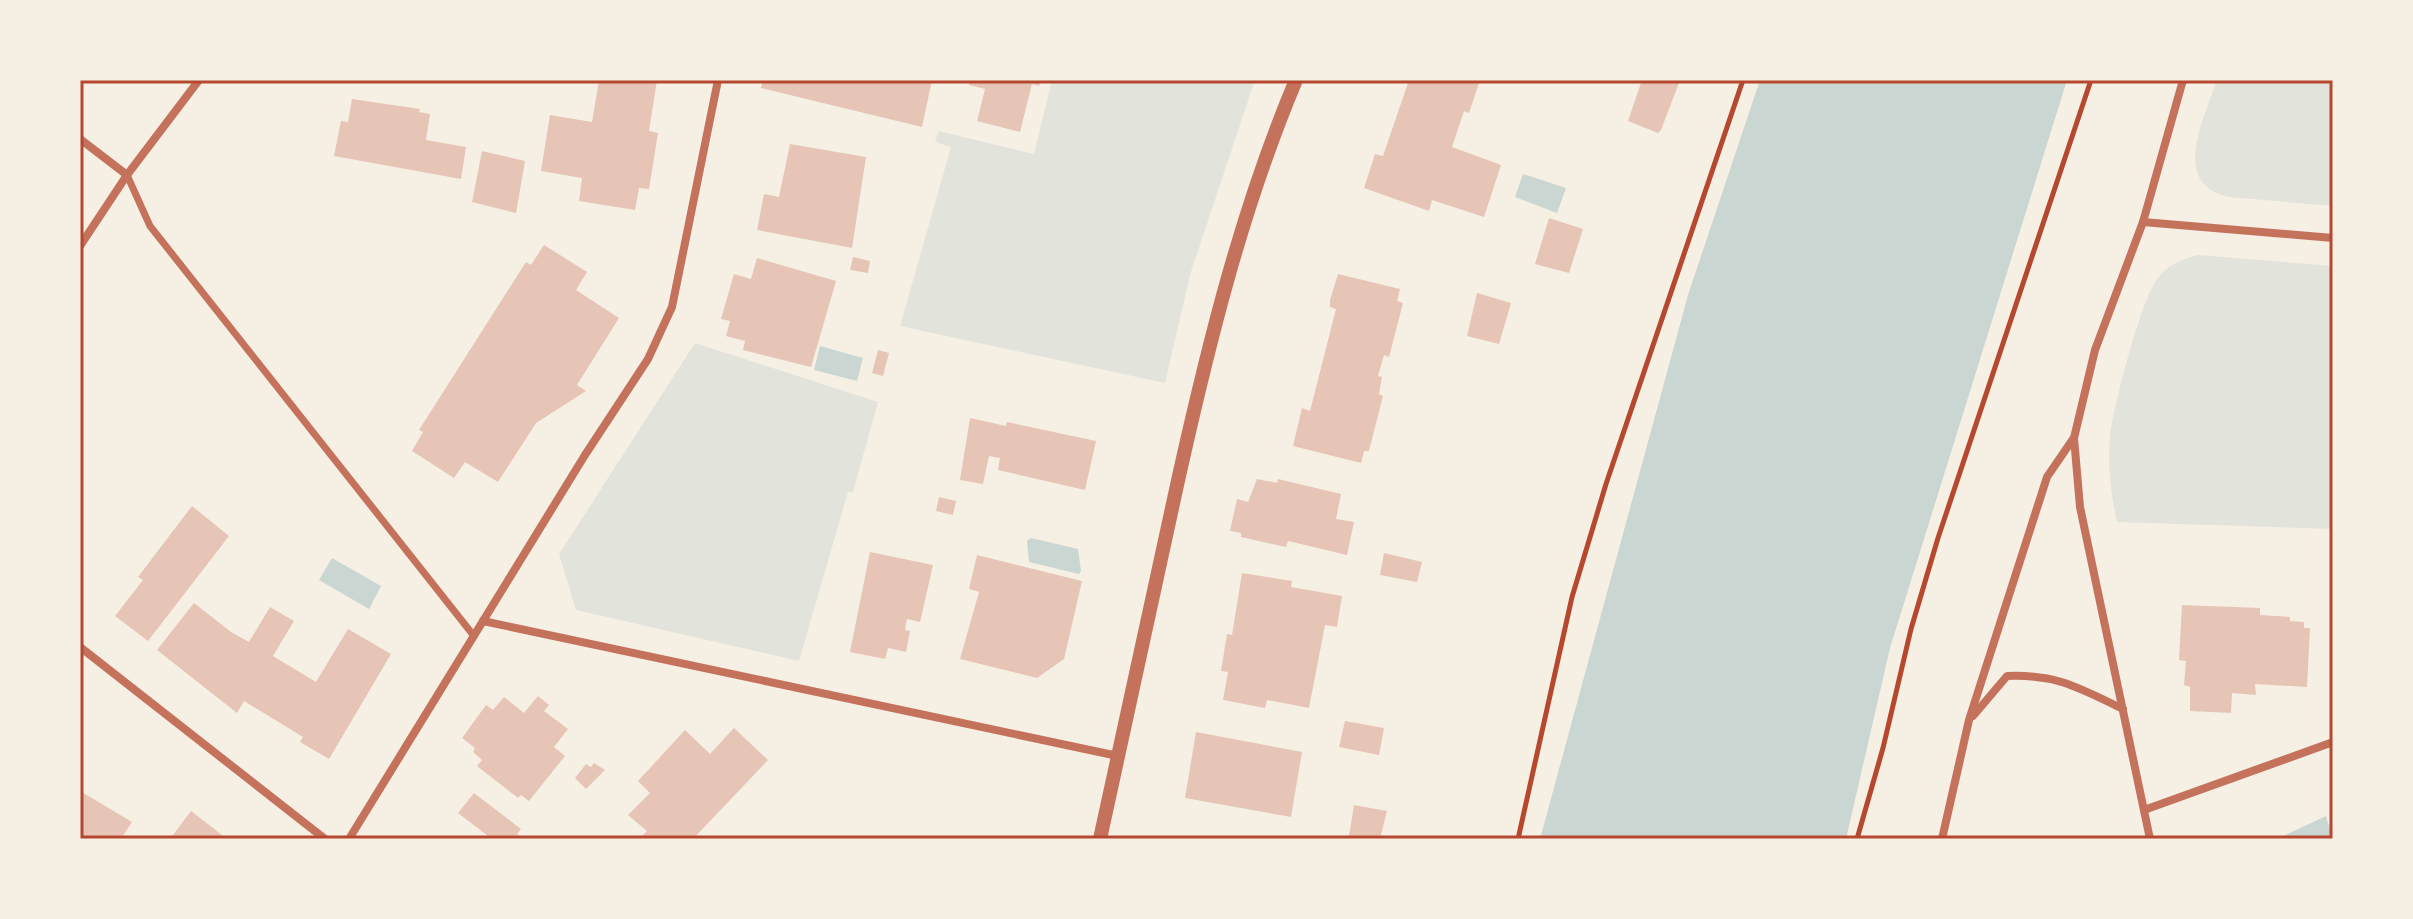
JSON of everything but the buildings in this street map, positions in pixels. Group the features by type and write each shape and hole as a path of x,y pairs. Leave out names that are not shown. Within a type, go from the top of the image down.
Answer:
{"street":[{"path":"80,246 127,175 199,80"},
{"path":"349,839 585,455 648,359 672,307 718,80"},
{"path":"1100,839 1135,671 1218,313 1251,198 1296,80"},
{"path":"2150,839 2080,507 2074,438 2095,350 2143,222 2183,80"},
{"path":"80,139 127,175 150,226 474,636"},
{"path":"2143,222 2333,238"},
{"path":"1942,839 1969,720 2047,477 2074,438"},
{"path":"483,621 1118,756"},
{"path":"80,647 325,839"},
{"path":"1969,720 2007,676 2037,675 2065,681 2123,709"},
{"path":"2144,810 2333,742"}],"path":[{"path":"1518,839 1572,597 1597,513 1743,80"},
{"path":"1857,839 1883,748 1911,629 1938,538 2091,80"}],"shaded area":[{"path":"1052,80 1255,80 1190,275 1165,383 900,326 951,147 935,142 939,131 1034,154"},
{"path":"1760,80 2067,80 1890,648 1846,839 1540,839 1688,295"},
{"path":"2217,80 2333,80 2333,206 2229,197 2211,190 2200,179 2196,148"},
{"path":"1523,174 1566,188 1557,213 1515,197"},
{"path":"2198,255 2333,266 2333,529 2117,522 2110,480 2110,437 2136,331 2143,308 2161,274 2175,263"},
{"path":"695,343 878,402 853,492 848,492 799,661 576,610 559,554"},
{"path":"820,346 863,358 857,381 814,370"},
{"path":"1031,538 1078,549 1079,574 1029,562 1027,541"},
{"path":"332,558 381,586 369,609 319,580"},
{"path":"2326,816 2333,839 2277,839"}]}
